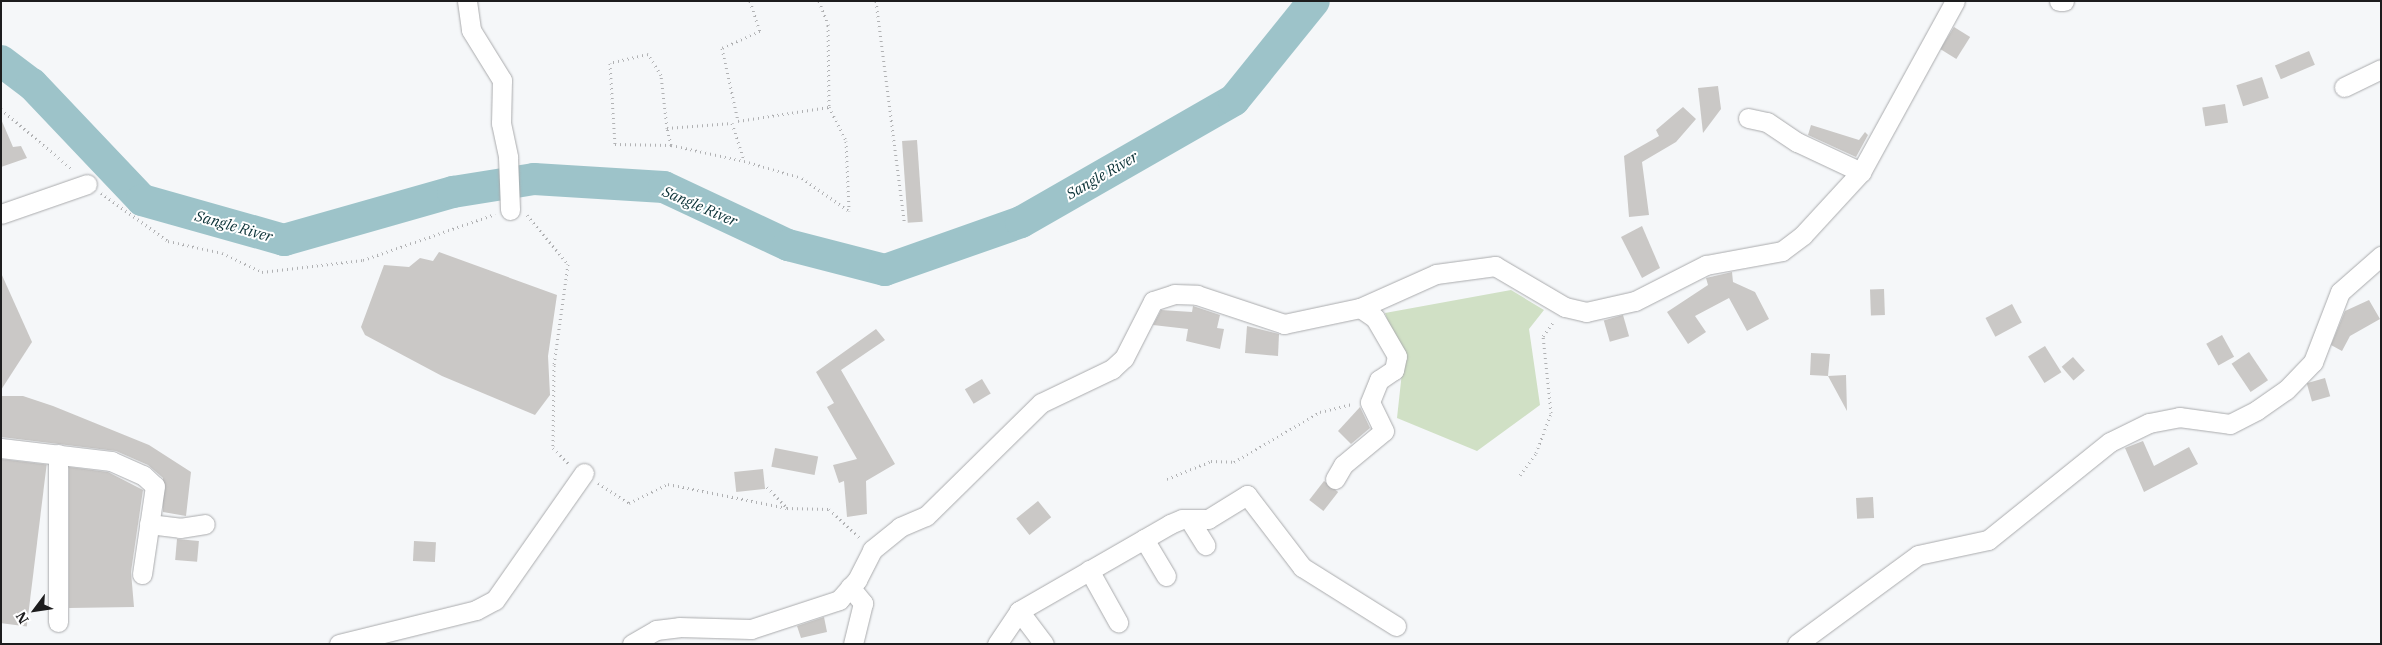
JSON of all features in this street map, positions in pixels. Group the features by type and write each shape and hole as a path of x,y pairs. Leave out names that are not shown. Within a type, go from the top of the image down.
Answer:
{"street":[{"path":"467,1 471,30 502,80 501,123 508,157 511,202"},
{"path":"632,644 656,630 769,625 839,600 850,587 872,550 900,527 926,516 1041,403 1112,369 1124,358 1153,301 1174,294 1197,295 1284,324 1360,308 1436,274 1487,266 1522,280 1565,306 1586,312 1608,309 1635,301 1706,265 1782,251 1803,236 1861,172 1955,1"},
{"path":"2059,1 2064,1"},
{"path":"2344,87 2381,70"},
{"path":"1748,118 1768,122 1797,142 1861,172"},
{"path":"1,214 87,184"},
{"path":"1797,644 1918,555 1988,540 2110,442 2164,420 2179,417 2230,424 2257,410 2286,390 2313,362 2340,292 2381,256"},
{"path":"1335,479 1343,465 1384,431 1370,402 1379,380 1394,370 1397,356 1375,318 1360,308"},
{"path":"1,448 111,462 143,475 155,486 142,574"},
{"path":"58,454 58,622"},
{"path":"339,644 476,610 494,600 584,473"},
{"path":"997,644 1019,611 1088,570 1144,539 1189,519 1208,519 1248,495 1302,567 1396,626"},
{"path":"1189,519 1205,545"},
{"path":"149,524 180,528 205,524"},
{"path":"1144,539 1166,576"},
{"path":"1088,570 1118,622"},
{"path":"850,587 863,603 853,644"},
{"path":"1019,611 1044,644"}],"path":[{"path":"750,1 760,31 722,48 738,121 829,107"},
{"path":"671,146 661,75 648,54 610,63 615,144 671,146 744,161 802,178 849,211 846,141 829,107 828,25 819,1"},
{"path":"876,1 904,221"},
{"path":"1,109 87,184 168,241 222,254 262,272 363,260 511,202 529,216 568,264 554,366 553,448 584,473 629,503 668,484 787,508 829,509 872,550"},
{"path":"667,128 732,123 744,161"},
{"path":"1520,475 1536,453 1551,413 1543,336 1565,306"},
{"path":"1166,479 1211,461 1234,462 1320,412 1370,402"},
{"path":"767,487 787,508"}],"green space":[{"path":"1511,290 1544,310 1529,329 1540,405 1477,451 1397,418 1403,363 1385,313"}],"building":[{"path":"1954,27 1970,37 1956,59 1940,49"},
{"path":"2309,51 2315,65 2281,79 2275,65"},
{"path":"2262,77 2269,98 2243,106 2236,85"},
{"path":"1718,86 1721,109 1703,133 1698,88"},
{"path":"2225,104 2228,123 2205,126 2202,108"},
{"path":"1683,107 1696,119 1676,142 1642,162 1649,215 1629,217 1624,156 1659,136 1656,130"},
{"path":"1,119 13,147 21,146 27,158 1,167"},
{"path":"1811,125 1859,140 1865,132 1868,135 1856,157 1808,135"},
{"path":"917,140 923,222 908,223 902,141"},
{"path":"1642,226 1660,268 1642,278 1621,237"},
{"path":"439,252 557,295 548,356 550,395 535,415 442,376 365,335 361,327 384,265 409,267 420,258 433,261"},
{"path":"1732,272 1733,282 1755,292 1769,319 1747,331 1729,298 1695,316 1706,332 1688,344 1667,312 1708,285 1706,278"},
{"path":"1,273 32,342 1,390"},
{"path":"1870,289 1884,289 1885,315 1871,315"},
{"path":"2369,300 2380,319 2350,336 2342,351 2331,345 2345,311"},
{"path":"2012,304 2022,323 1995,337 1986,318"},
{"path":"1193,306 1220,315 1217,328 1224,329 1220,349 1186,341 1188,329 1153,325 1161,310 1192,312"},
{"path":"1623,315 1629,336 1610,342 1604,321"},
{"path":"1247,326 1279,334 1278,356 1245,353"},
{"path":"876,329 885,340 841,370 895,464 866,481 867,514 847,517 844,481 839,483 833,465 857,459 827,407 834,403 816,372"},
{"path":"2222,335 2234,357 2218,366 2206,344"},
{"path":"2045,346 2061,372 2044,383 2028,357"},
{"path":"2249,352 2268,380 2251,392 2232,364"},
{"path":"1811,353 1830,354 1828,376 1810,375"},
{"path":"2073,357 2085,371 2073,380 2062,367"},
{"path":"1846,375 1847,411 1828,376"},
{"path":"2325,378 2330,396 2312,402 2307,383"},
{"path":"982,379 991,394 974,404 965,389"},
{"path":"1,396 23,396 53,406 149,445 191,472 186,516 163,512 163,478 148,465 116,451 1,437"},
{"path":"1360,407 1370,428 1351,444 1338,431"},
{"path":"2143,441 2154,466 2189,447 2198,464 2144,492 2125,448"},
{"path":"775,448 818,456 815,475 771,467"},
{"path":"1,459 47,465 27,626 1,623"},
{"path":"69,467 108,472 143,490 131,572 134,607 69,608"},
{"path":"763,469 765,489 736,492 734,472"},
{"path":"1324,481 1338,492 1323,511 1309,500"},
{"path":"1873,497 1874,518 1857,519 1856,498"},
{"path":"1038,501 1051,517 1029,535 1016,519"},
{"path":"177,539 199,541 197,562 175,560"},
{"path":"414,541 436,542 435,562 413,561"},
{"path":"824,617 827,632 801,638 797,626"}],"waterway":[{"name":"Sangle River","path":"1,61 32,84 142,200 284,240 453,192 534,179 664,187 788,245 885,270 1021,222 1234,100 1314,1"}]}
